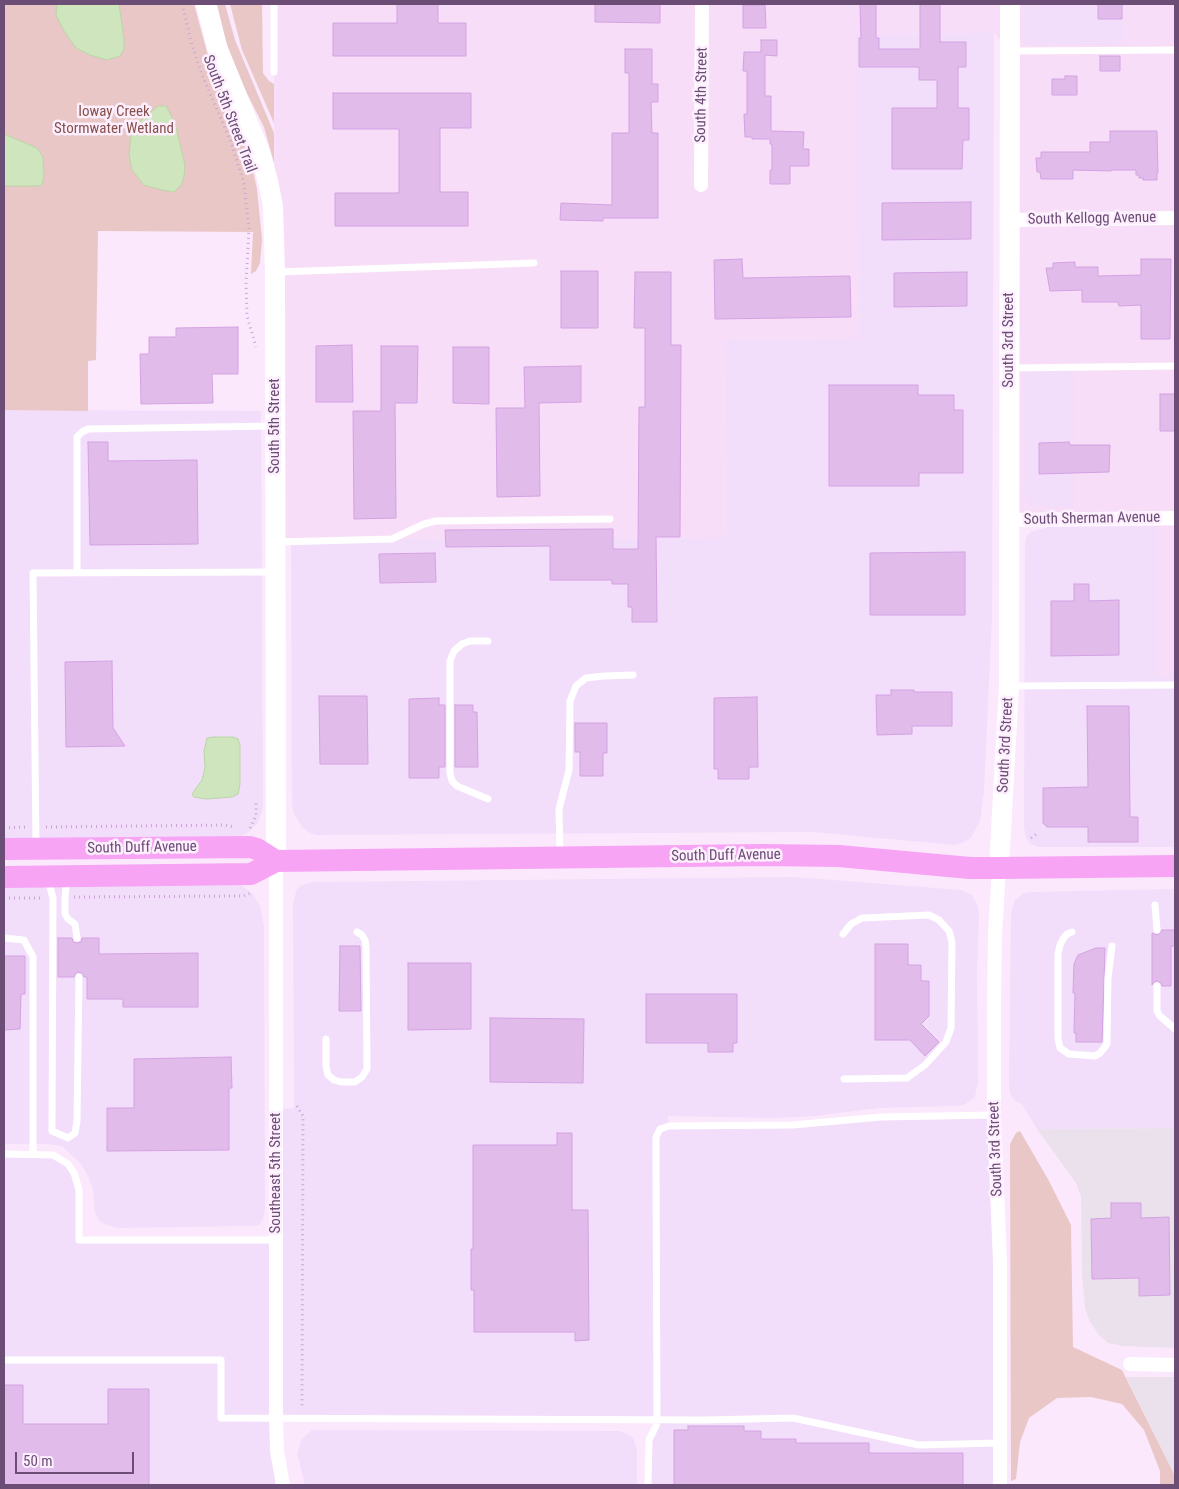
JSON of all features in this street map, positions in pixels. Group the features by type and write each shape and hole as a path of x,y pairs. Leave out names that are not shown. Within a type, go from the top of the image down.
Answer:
{"main road":[{"name":"South Duff Avenue","path":"4,849 250,847 258,848 276,860"},
{"name":"South Duff Avenue","path":"4,877 47,876 68,887 251,874 276,860 560,857 799,855 839,856 963,867 1175,866"}],"street":[{"name":"South 5th Street","path":"206,4 217,47 251,128 268,181 273,206 275,272 276,860"},
{"name":"South 4th Street","path":"701,186 702,4"},
{"name":"South 3rd Street","path":"1000,1485 1000,1263 994,1115 994,996 1009,686 1010,4"},
{"name":"South Kellogg Avenue","path":"1009,220 1175,218"},
{"name":"South Sherman Avenue","path":"1008,520 1175,518"},
{"name":"Southeast 5th Street","path":"276,860 276,1419 277,1451 283,1485"},
{"path":"1130,1364 1175,1364"}],"lane":[{"path":"274,4 274,72"},
{"path":"1010,51 1175,50"},
{"path":"275,272 534,263"},
{"path":"1009,368 1175,366"},
{"path":"77,572 77,437 82,432 88,429 275,426"},
{"path":"275,542 392,539 424,524 436,522 610,520"},
{"path":"36,849 33,573 275,572"},
{"path":"488,641 470,641 462,644 454,651 450,661 450,763 452,781 458,786 488,799"},
{"path":"560,857 559,809 569,770 570,701 576,686 586,678 633,675"},
{"path":"1009,686 1175,685"},
{"path":"47,876 54,898 52,1131 68,1138 75,1133 77,1121 78,977"},
{"path":"68,887 65,914 75,924 77,938"},
{"path":"1155,905 1157,930"},
{"path":"843,934 852,924 862,918 929,915 939,920 950,931 952,942 951,1028 946,1042 925,1065 908,1078 844,1079"},
{"path":"326,1039 328,1075 334,1080 341,1082 355,1082 362,1077 367,1069 366,947 362,935 356,932"},
{"path":"1072,932 1066,934 1058,954 1058,1038 1060,1048 1069,1054 1095,1056 1107,1044 1108,978 1112,946"},
{"path":"4,938 24,940 33,956 33,1154"},
{"path":"1157,986 1160,1016 1175,1028"},
{"path":"648,1485 649,1440 657,1420 656,1137 660,1129 669,1126 793,1125 880,1117 994,1115"},
{"path":"4,1154 53,1155 68,1164 74,1173 78,1190 78,1240 276,1240"},
{"path":"4,1360 221,1360 221,1418 657,1420 792,1418 919,1445 999,1443"}],"path":[{"name":"South 5th Street Trail","path":"182,4 202,75 231,142 244,184 249,229 246,282 247,316 257,350"},
{"path":"52,827 225,825 239,828"},
{"path":"4,828 23,828"},
{"path":"244,829 250,828"},
{"path":"1031,838 1039,832"},
{"path":"68,887 251,894"},
{"path":"4,898 54,898"},
{"path":"297,1106 303,1116 302,1406"}],"shaded area":[{"path":"57,4 119,4 124,39 124,49 120,56 107,60 76,48 56,15"},
{"path":"274,4 1175,4 1175,518 1008,520 1009,51 994,33 857,34 859,338 724,339 726,538 392,539 275,542"},
{"path":"1025,4 1124,4 1124,45 1025,45"},
{"path":"994,33 992,617 984,791 980,821 971,838 955,845 813,832 317,835 310,833 302,827 294,814 292,805 291,541 726,538 724,339 859,338 856,34"},
{"path":"158,106 166,106 175,123 185,165 181,185 174,192 144,185 132,170 129,154 131,136 139,122"},
{"path":"4,134 37,148 43,157 44,176 42,185 4,186"},
{"path":"1025,371 1074,371 1074,508 1035,506 1029,504 1026,499"},
{"path":"4,410 261,411 263,808 258,823 250,831 238,838 4,839"},
{"path":"1158,526 1175,526 1175,676 1158,677"},
{"path":"1158,526 1158,676 1175,676 1175,847 1038,847 1029,843 1024,826 1026,537 1031,532 1048,527"},
{"path":"233,737 238,739 240,745 240,784 238,794 232,797 206,799 194,797 192,794 202,780 205,768 204,751 207,738"},
{"path":"794,877 961,890 972,895 978,906 979,914 977,973 978,1082 975,1097 964,1105 956,1106 878,1108 815,1116 773,1118 668,1116 669,1126 994,1115 1000,1485 648,1485 648,1448 657,1420 277,1419 283,1485 4,1485 4,1154 43,1153 68,1164 79,1190 79,1239 276,1240 276,1110 294,1108 293,903 297,889 302,885 313,882"},
{"path":"4,884 239,884 252,893 260,906 264,927 265,1210 260,1224 256,1226 117,1228 107,1225 100,1221 95,1213 93,1189 88,1176 81,1164 62,1146 48,1144 4,1144"},
{"path":"1175,889 1175,1128 1037,1129 1021,1103 1014,1100 1010,1093 1009,1083 1011,914 1015,900 1024,893 1031,892"},
{"path":"1175,1128 1175,1348 1123,1346 1108,1343 1099,1335 1090,1322 1085,1308 1082,1275 1081,1197 1076,1183 1037,1129"},
{"path":"1126,1377 1175,1377 1175,1476"},
{"path":"312,1430 620,1431 633,1437 637,1450 637,1485 305,1485 297,1453 302,1439"}],"green space":[{"name":"Ioway Creek Stormwater Wetland","path":"4,4 194,4 210,63 243,137 257,189 262,240 260,263 256,271 251,274 253,232 98,231 96,360 88,361 88,411 4,410"},
{"path":"217,4 225,4 235,40 274,133 274,163 264,127 239,78 227,45"},
{"path":"230,4 262,4 263,73 274,84 274,123 242,50"},
{"path":"1020,1131 1049,1181 1071,1225 1073,1347 1122,1370 1175,1476 1175,1485 1160,1485 1160,1471 1144,1430 1122,1404 1091,1397 1057,1398 1029,1418 1020,1442 1016,1479 1011,1481 1010,1144 1016,1133"}],"building":[{"path":"397,4 438,4 438,23 466,23 466,56 333,56 333,23 397,23"},
{"path":"595,4 660,4 660,23 595,22"},
{"path":"860,4 876,4 876,38 879,38 879,49 920,49 920,4 940,4 940,42 966,42 966,67 958,67 958,108 969,108 969,140 963,140 962,169 892,169 892,108 937,108 937,80 919,80 919,67 859,67 859,38 861,38"},
{"path":"1098,4 1122,4 1122,19 1098,19"},
{"path":"743,5 765,5 766,28 743,28"},
{"path":"761,40 777,40 777,56 765,55 765,96 771,96 771,131 804,132 803,149 809,149 809,166 790,166 790,184 770,184 772,144 770,144 770,139 745,137 744,114 747,114 747,71 743,71 744,52 761,52"},
{"path":"625,49 652,49 652,84 658,84 658,102 651,102 652,133 658,133 658,218 603,218 603,221 560,220 561,203 612,205 612,133 629,133 629,73 625,73"},
{"path":"1100,56 1120,56 1120,71 1100,71"},
{"path":"1065,76 1077,76 1077,95 1052,95 1052,79 1065,79"},
{"path":"333,93 471,93 471,128 440,128 440,192 468,192 468,226 335,226 335,193 399,193 399,129 333,129"},
{"path":"1110,131 1157,131 1157,180 1143,180 1143,178 1139,178 1139,175 1136,175 1136,170 1073,170 1073,179 1041,179 1040,172 1037,172 1036,158 1041,158 1041,152 1090,152 1090,142 1110,142"},
{"path":"971,202 971,239 882,240 882,203"},
{"path":"742,259 743,278 850,276 851,317 715,319 714,260"},
{"path":"1141,259 1171,259 1170,339 1141,339 1141,305 1119,306 1118,302 1082,302 1082,290 1050,291 1046,268 1053,268 1053,263 1075,262 1075,267 1098,267 1098,276 1141,275"},
{"path":"561,271 598,271 598,328 561,328"},
{"path":"635,272 671,272 671,345 681,345 680,537 656,537 657,622 632,622 632,607 628,607 628,584 612,584 612,580 550,580 550,546 446,547 445,530 613,529 613,549 638,549 639,407 645,407 645,328 634,328"},
{"path":"967,272 967,306 894,307 894,273"},
{"path":"238,327 238,374 212,374 213,403 141,404 140,354 149,354 149,337 176,337 176,328"},
{"path":"352,345 353,402 316,402 316,346"},
{"path":"381,346 418,346 417,403 395,403 396,518 354,519 353,411 381,411"},
{"path":"453,347 489,347 489,404 453,403"},
{"path":"581,366 581,402 539,403 540,496 497,497 496,408 525,408 524,367"},
{"path":"829,385 918,385 918,395 954,395 954,410 963,410 963,473 919,473 919,486 829,486"},
{"path":"1160,394 1175,394 1175,431 1160,431"},
{"path":"88,442 108,442 108,461 197,460 198,544 90,545"},
{"path":"1069,442 1070,445 1110,445 1109,472 1039,474 1039,443"},
{"path":"965,552 965,615 870,615 870,553"},
{"path":"435,553 436,582 380,583 379,554"},
{"path":"1074,584 1089,584 1089,601 1119,600 1119,655 1051,656 1051,601 1074,601"},
{"path":"112,661 113,728 125,746 66,747 65,662"},
{"path":"891,690 952,692 952,726 912,726 912,734 877,735 876,695 891,695"},
{"path":"319,696 367,696 368,764 320,764"},
{"path":"757,697 758,767 749,767 749,779 718,779 718,769 714,769 714,698"},
{"path":"439,698 439,705 445,705 445,767 439,767 439,778 409,778 409,699"},
{"path":"455,705 473,705 473,712 477,712 478,767 455,767"},
{"path":"1087,706 1129,706 1130,817 1138,817 1138,842 1088,842 1088,827 1047,827 1043,823 1043,788 1088,787"},
{"path":"575,723 607,723 607,753 603,753 603,776 580,776 580,752 575,752"},
{"path":"1162,930 1175,930 1175,946 1171,946 1171,986 1162,986 1157,981 1152,985 1152,933 1158,935"},
{"path":"58,938 72,938 73,942 77,943 81,942 82,938 99,938 99,954 198,953 198,1007 123,1007 123,999 87,999 87,977 84,977 82,973 77,972 74,977 58,977"},
{"path":"875,944 908,944 908,965 921,965 921,981 929,981 929,1016 921,1024 939,1042 925,1056 910,1040 875,1040"},
{"path":"340,946 360,946 361,1011 339,1011"},
{"path":"1096,948 1105,948 1102,1042 1076,1042 1076,1033 1074,1033 1074,964 1078,955"},
{"path":"4,956 25,956 25,994 21,994 20,1029 4,1030"},
{"path":"408,963 471,963 471,1029 408,1030"},
{"path":"646,994 737,994 737,1043 733,1043 733,1052 708,1052 708,1043 646,1043"},
{"path":"490,1018 584,1019 583,1083 490,1082"},
{"path":"231,1057 232,1088 229,1088 229,1150 107,1151 107,1108 134,1108 134,1059"},
{"path":"557,1133 572,1133 572,1210 588,1210 589,1340 575,1341 575,1332 474,1332 474,1290 471,1290 473,1145 557,1145"},
{"path":"1111,1203 1141,1203 1141,1218 1169,1217 1170,1295 1139,1296 1139,1278 1092,1279 1091,1219 1111,1218"},
{"path":"4,1385 23,1385 23,1424 108,1424 108,1389 149,1389 149,1485 4,1485"},
{"path":"688,1426 744,1426 744,1431 761,1431 761,1439 796,1439 796,1443 869,1443 869,1453 963,1453 963,1485 674,1485 674,1430 688,1430"}]}
